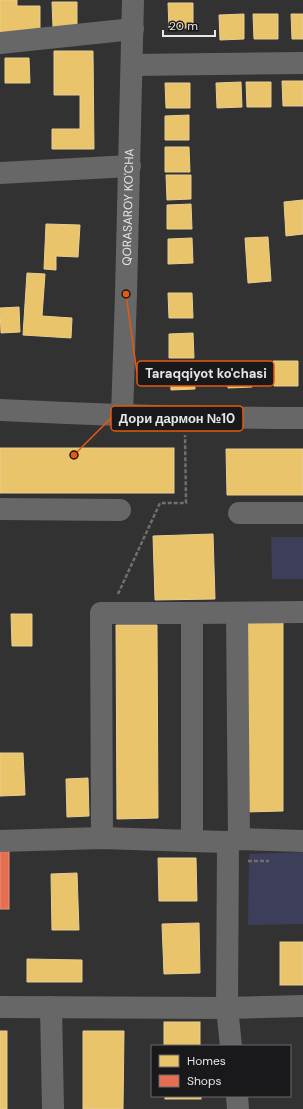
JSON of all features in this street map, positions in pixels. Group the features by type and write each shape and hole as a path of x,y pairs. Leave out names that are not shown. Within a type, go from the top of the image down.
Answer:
{"street":[{"name":"QORASAROY KO'CHA","path":"122,415 130,166 133,0"},
{"path":"0,43 133,29"},
{"path":"132,65 303,63"},
{"path":"0,173 130,166"},
{"path":"0,410 184,417 303,418"},
{"path":"0,509 120,510"},
{"path":"239,513 303,513"},
{"path":"102,838 101,613 303,612"},
{"path":"192,613 192,842"},
{"path":"231,1045 227,1008 237,613"},
{"path":"0,841 102,838 192,842 232,847 303,841"},
{"path":"0,1007 227,1008 303,1006"},
{"path":"51,1007 53,1109"},
{"path":"237,1097 238,1109"}],"path":[{"path":"110,613 160,503 186,504 184,417"},
{"path":"232,847 273,861"}],"shaded area":[{"path":"271,537 303,537 303,579 272,579"},
{"path":"303,852 303,924 248,925 249,854"}],"building: Homes":[{"path":"0,0 17,0 17,6 40,6 40,32 0,33"},
{"path":"52,2 77,2 77,27 53,27"},
{"path":"168,3 193,3 193,28 169,28"},
{"path":"244,14 244,39 220,40 219,15"},
{"path":"253,14 278,14 278,39 254,39"},
{"path":"291,14 303,14 303,39 292,39"},
{"path":"54,51 93,51 94,149 52,149 52,129 80,129 80,95 54,95"},
{"path":"5,58 29,58 30,83 5,83"},
{"path":"282,81 303,81 303,106 283,106"},
{"path":"241,82 242,107 217,108 216,83"},
{"path":"246,82 271,82 271,107 247,107"},
{"path":"165,83 190,83 190,108 166,108"},
{"path":"189,115 189,140 165,140 165,116"},
{"path":"165,147 189,147 190,172 165,172"},
{"path":"166,175 191,175 191,199 167,200"},
{"path":"303,200 303,234 286,236 284,202"},
{"path":"191,204 192,229 167,229 167,205"},
{"path":"46,224 80,225 78,257 56,256 56,270 44,269"},
{"path":"268,237 271,281 248,283 245,238"},
{"path":"192,238 193,263 168,264 168,239"},
{"path":"27,273 45,274 42,316 72,318 71,338 23,335"},
{"path":"168,293 192,293 193,318 169,318"},
{"path":"19,307 20,332 1,333 0,308"},
{"path":"193,333 194,358 169,358 169,334"},
{"path":"273,361 298,361 298,386 274,386"},
{"path":"227,362 252,362 252,387 228,388"},
{"path":"194,364 195,389 171,390 170,365"},
{"path":"0,448 174,448 174,493 0,493"},
{"path":"226,449 303,449 303,495 227,495"},
{"path":"213,534 215,599 155,600 153,536"},
{"path":"11,614 32,614 32,646 12,646"},
{"path":"246,623 283,623 283,811 246,812"},
{"path":"116,625 157,625 158,818 117,819"},
{"path":"0,753 23,753 25,795 0,796"},
{"path":"88,778 89,816 67,817 66,779"},
{"path":"158,858 196,858 197,901 159,901"},
{"path":"77,873 79,930 52,930 51,874"},
{"path":"199,923 200,973 164,974 162,924"},
{"path":"280,942 303,942 303,985 280,985"},
{"path":"27,959 82,960 82,982 27,982"},
{"path":"164,1022 200,1022 200,1045 164,1045"},
{"path":"0,1031 7,1031 7,1109 0,1109"},
{"path":"83,1031 124,1031 123,1109 83,1109"},
{"path":"165,1097 201,1097 201,1099 165,1099"}],"building: Shops":[{"path":"0,850 9,850 9,909 0,909"}],"place":[{"name":"Taraqqiyot ko'chasi","path":"126,294"},
{"name":"Дори дармон №10","path":"74,455"}]}
